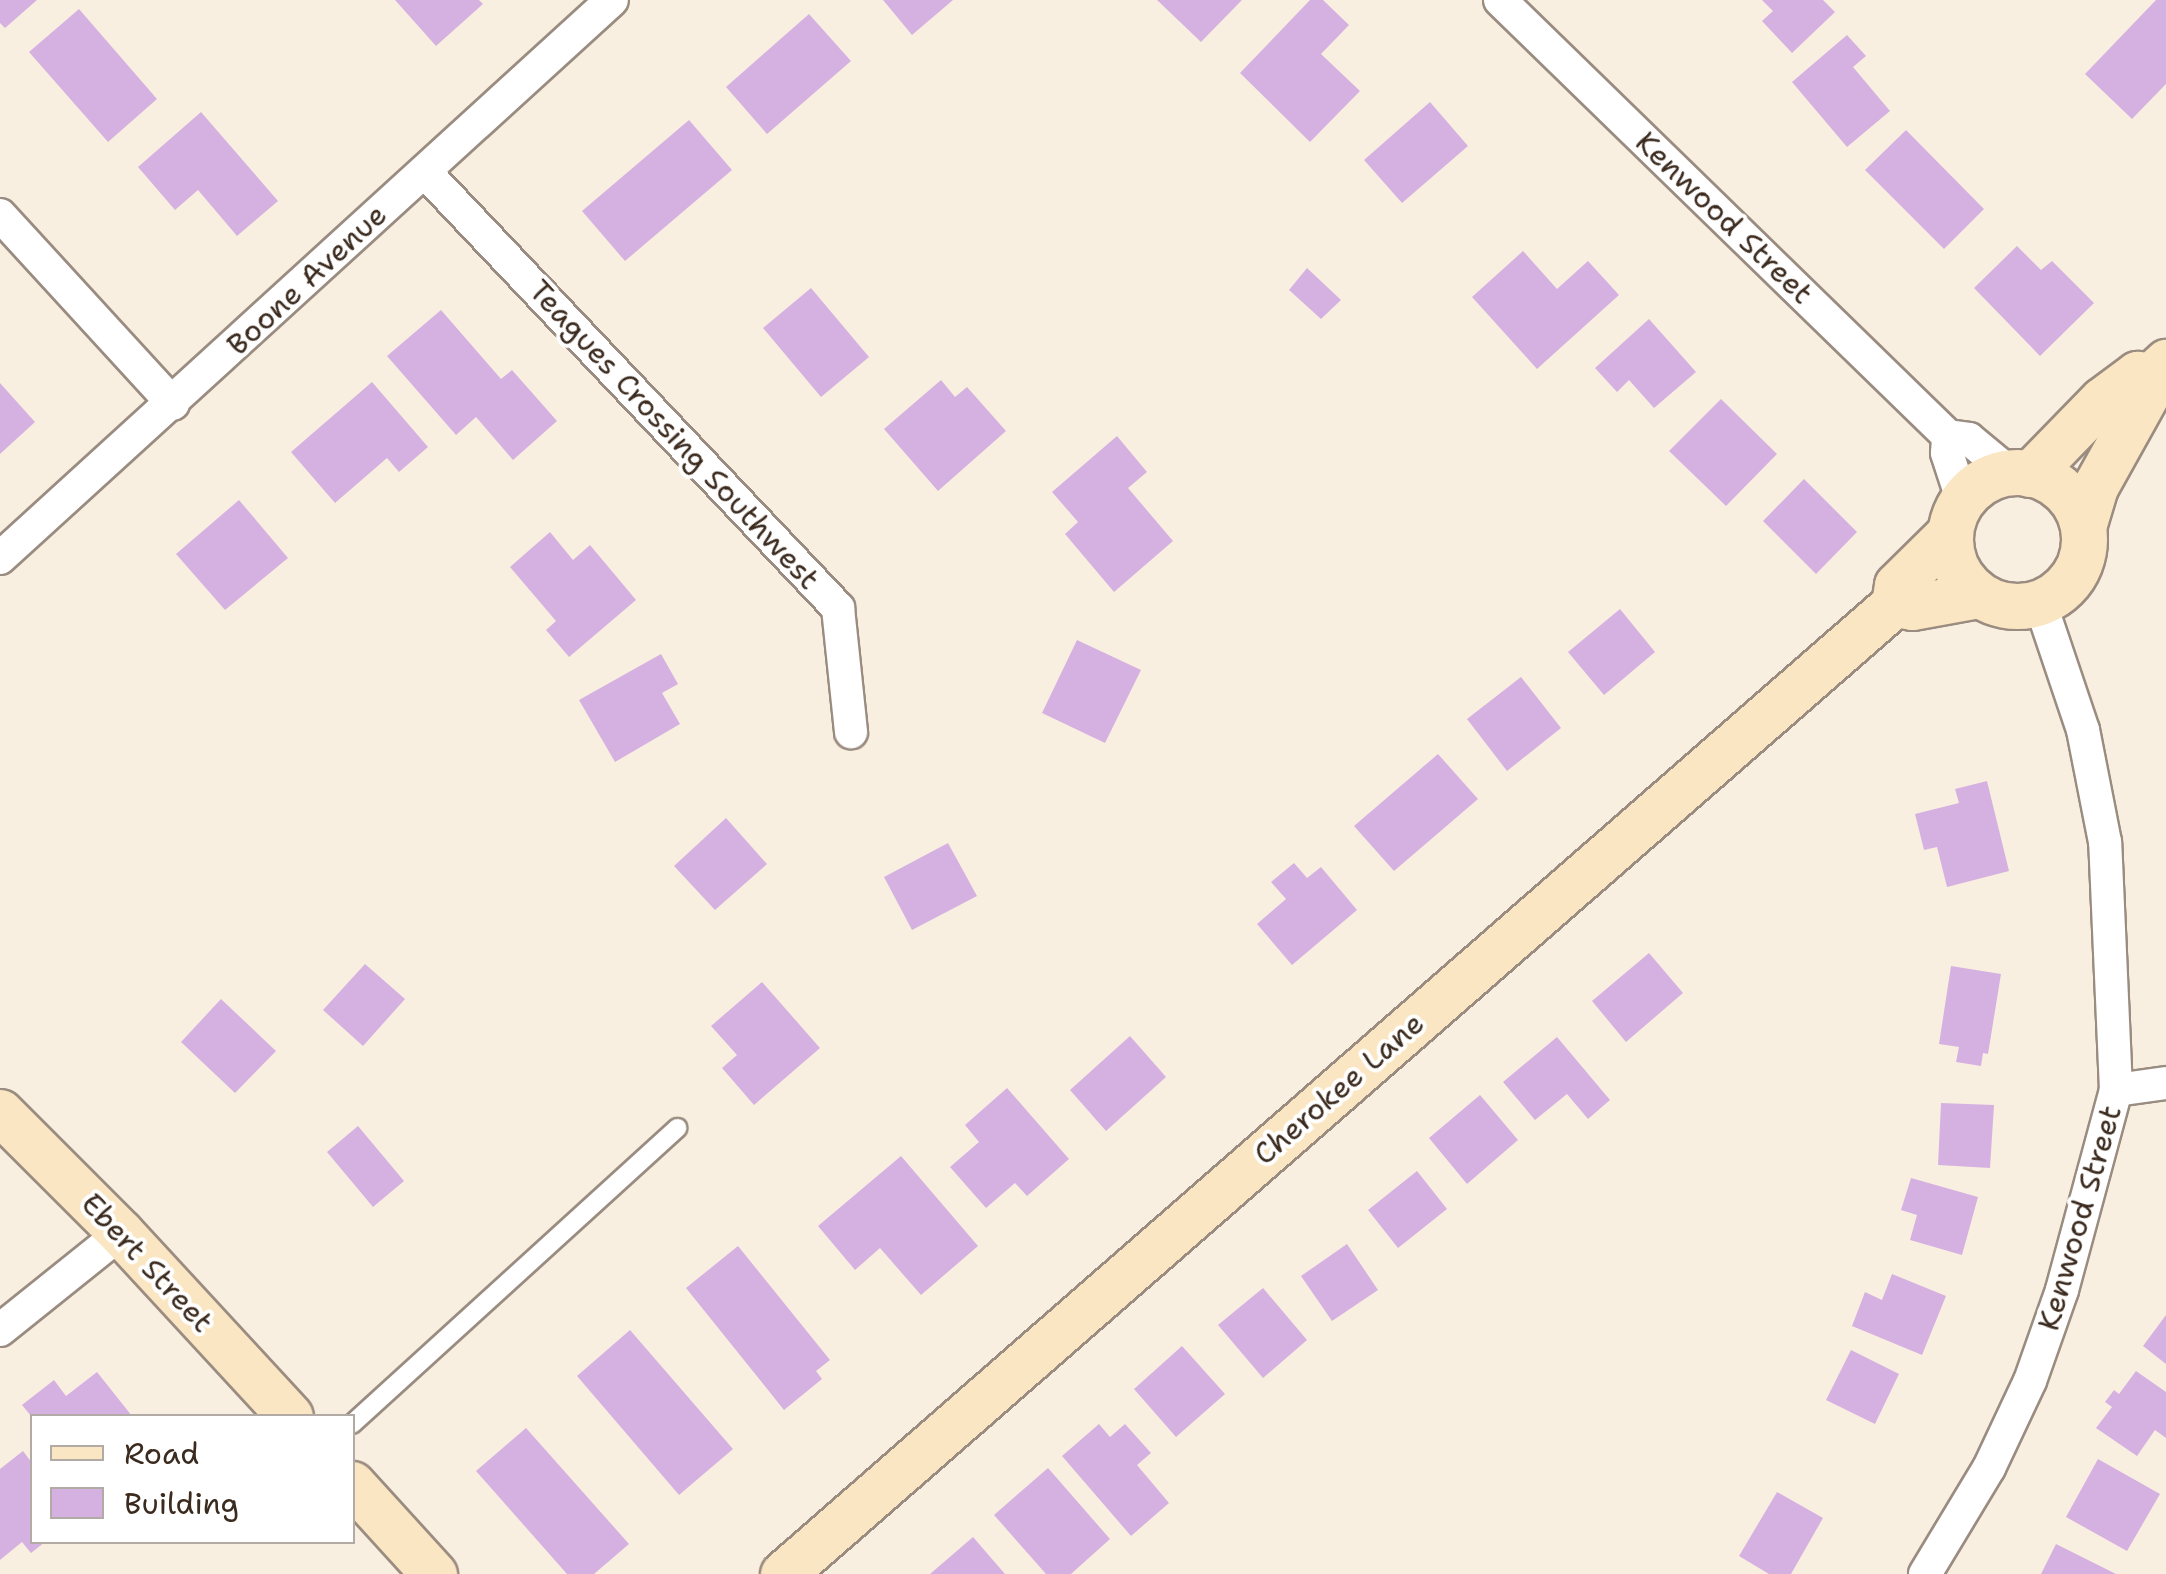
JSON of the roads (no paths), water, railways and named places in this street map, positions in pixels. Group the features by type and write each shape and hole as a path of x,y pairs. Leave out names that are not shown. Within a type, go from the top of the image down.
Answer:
{"street":[{"name":"Boone Avenue","path":"0,558 612,0"},
{"name":"Kenwood Street","path":"1500,0 1948,436 1969,439 2020,473"},
{"name":"Teagues Crossing Southwest","path":"425,172 838,608 851,732"},
{"path":"0,216 173,404"},
{"path":"1948,436 1946,453 1956,516 1953,561 1978,595 1998,604 2040,602 2061,590 2075,573 2095,487 2159,369"},
{"path":"1956,516 1978,484 2020,473 2102,400 2137,374 2159,369"},
{"path":"2020,473 2061,488 2076,506 2083,528"},
{"name":"Cherokee Lane","path":"784,1574 1894,604 1897,585 1956,516"},
{"path":"1894,604 1912,606 1978,595"},
{"name":"Kenwood Street","path":"1925,1574 1989,1468 2030,1381 2062,1290 2116,1090 2105,842 2083,730 2040,602"},
{"path":"2116,1090 2166,1083"},
{"name":"Ebert Street","path":"0,1112 121,1233 288,1414"},
{"path":"0,1330 121,1233"},
{"path":"355,1487 434,1574"}],"lane":[{"path":"355,1421 678,1128"}]}
